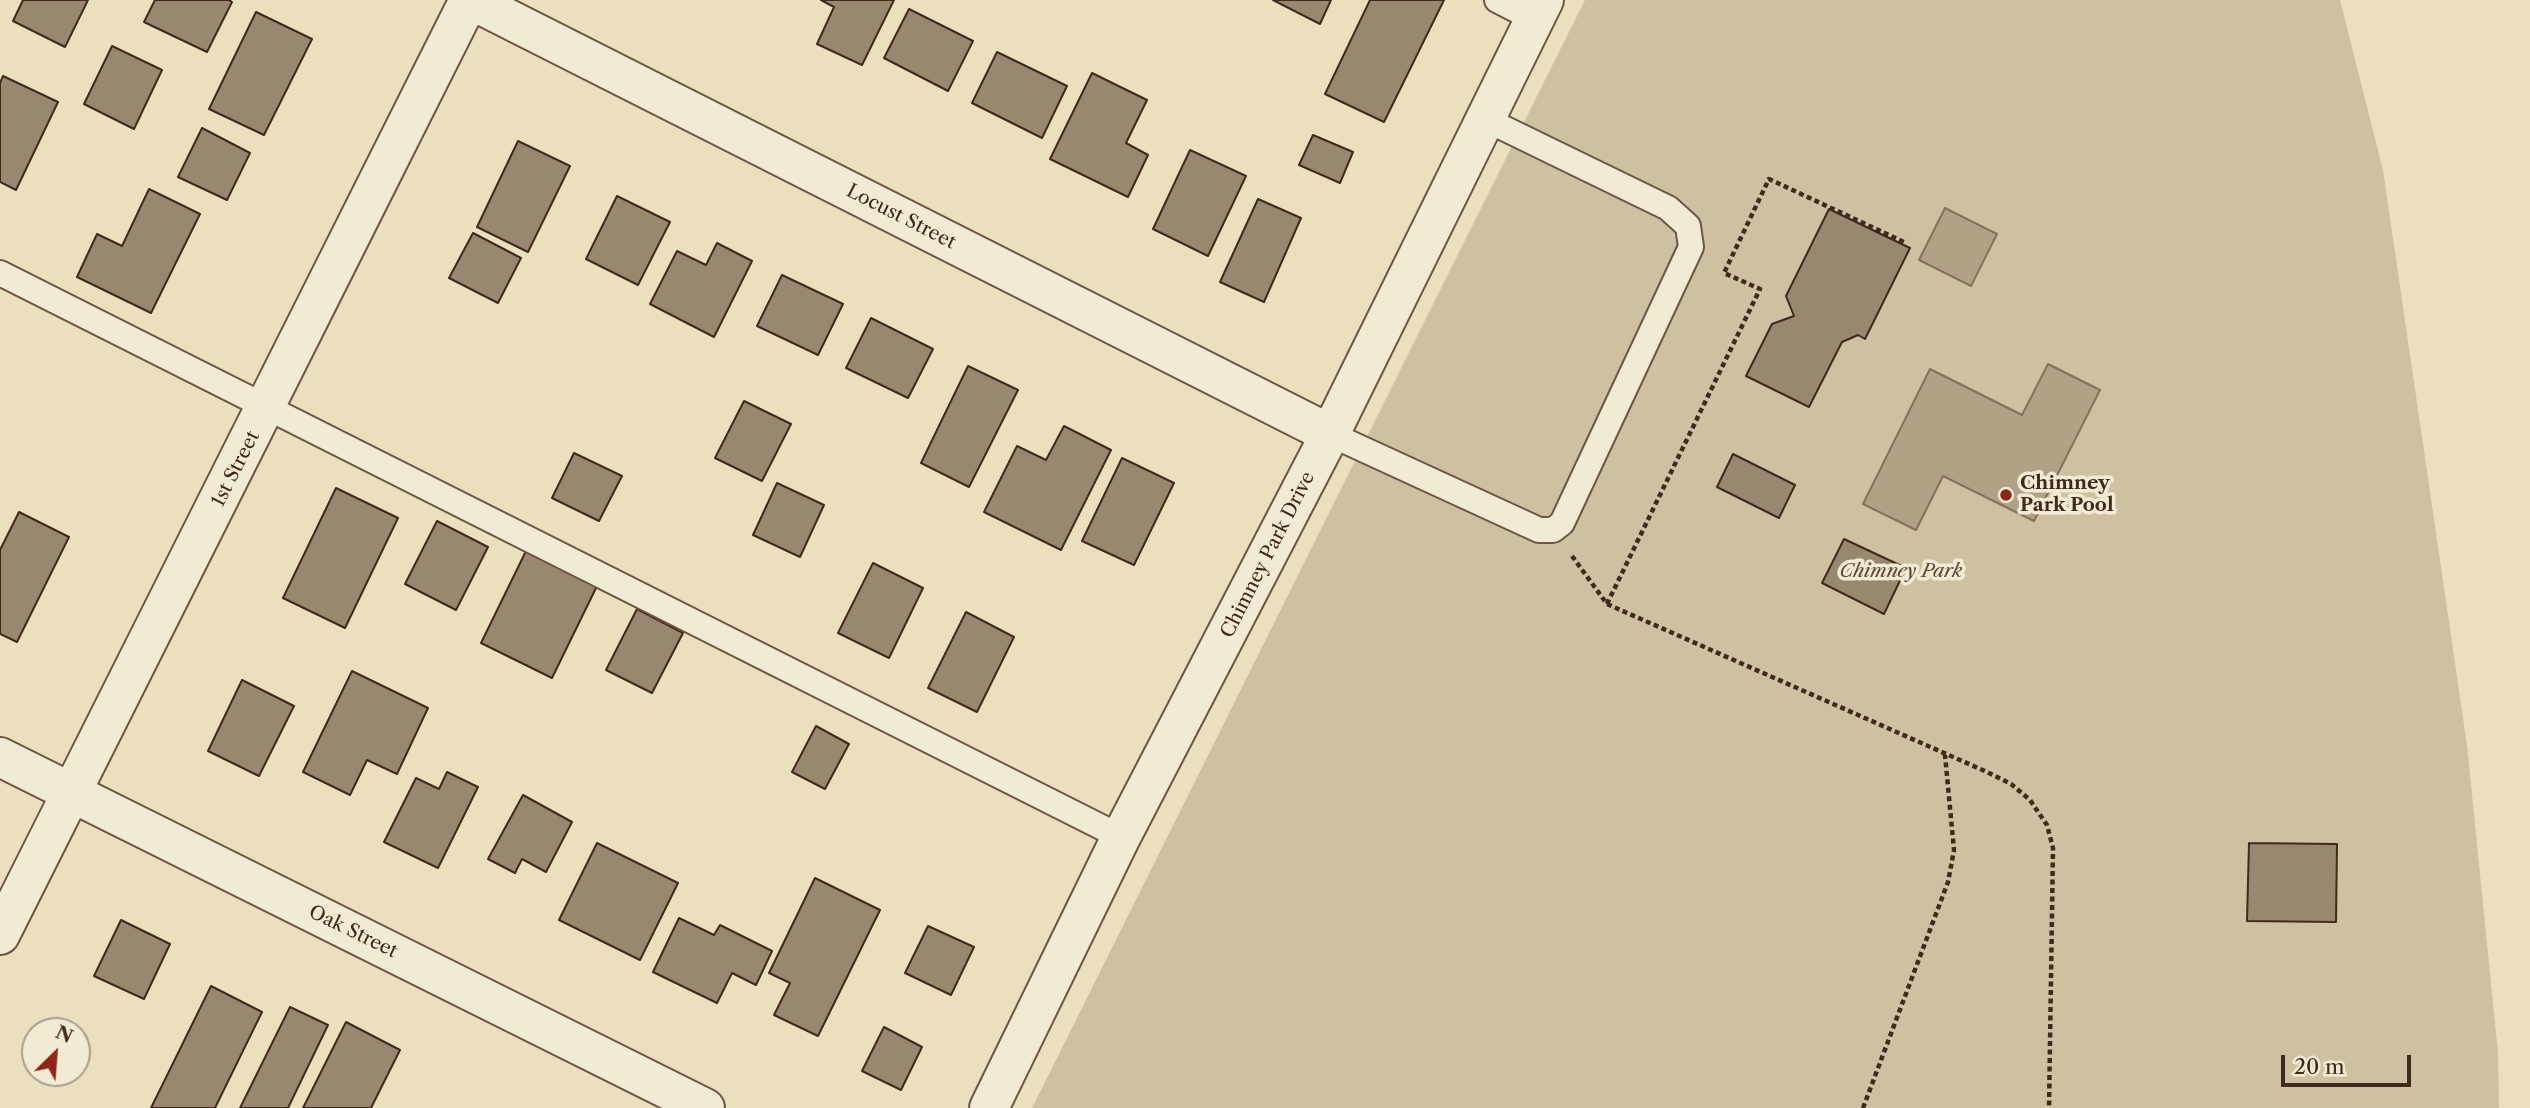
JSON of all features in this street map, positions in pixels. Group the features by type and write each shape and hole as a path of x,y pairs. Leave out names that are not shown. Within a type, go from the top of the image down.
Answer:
{"street":[{"name":"1st Street","path":"0,936 470,0"},
{"name":"Locust Street","path":"470,0 1331,434"},
{"name":"Chimney Park Drive","path":"989,1108 1121,837 1331,434 1539,9"},
{"name":"Oak Street","path":"0,757 705,1108"}],"lane":[{"path":"1497,0 1539,9"},
{"path":"1331,434 1539,530 1553,530 1562,523 1691,247 1688,226 1668,208 1486,119"},
{"path":"0,273 1121,837"}],"path":[{"path":"1607,604 1760,289 1724,273 1769,179 1906,243"},
{"path":"1553,530 1607,604 2011,784 2030,800 2047,825 2053,848 2049,1108"},
{"path":"1863,1108 1948,882 1954,850 1945,755"}],"green space":[{"name":"Chimney Park","path":"1585,0 2340,0 2383,170 2467,745 2498,1053 2499,1108 1032,1108"}],"shaded area":[{"path":"1945,208 1997,234 1971,286 1919,260"},
{"path":"2048,364 2100,390 2034,521 1943,476 1916,530 1863,504 1930,369 2022,415"}],"building":[{"path":"23,0 88,0 65,47 13,21"},
{"path":"155,0 232,2 207,52 144,22"},
{"path":"821,0 894,0 862,65 817,44 834,7"},
{"path":"1273,0 1331,0 1320,24"},
{"path":"1370,0 1444,0 1384,122 1325,94"},
{"path":"909,9 973,41 948,91 884,58"},
{"path":"256,12 312,39 264,135 209,109"},
{"path":"112,46 162,70 134,129 84,104"},
{"path":"997,52 1067,86 1042,138 972,103"},
{"path":"1092,73 1147,100 1126,143 1148,155 1128,197 1050,159"},
{"path":"3,76 58,102 16,190 0,182 0,83"},
{"path":"202,128 250,153 227,200 178,177"},
{"path":"1313,135 1353,152 1340,183 1299,165"},
{"path":"518,141 570,166 528,252 477,227"},
{"path":"1190,150 1246,176 1208,256 1153,229"},
{"path":"149,189 200,214 151,313 77,277 97,234 122,246"},
{"path":"617,196 670,222 638,285 586,259"},
{"path":"1258,199 1301,218 1264,302 1220,282"},
{"path":"1829,209 1910,248 1865,339 1858,335 1842,342 1809,407 1746,376 1772,324 1794,316 1786,296"},
{"path":"473,233 521,258 498,303 449,278"},
{"path":"717,243 752,261 714,337 650,304 677,251 706,265"},
{"path":"782,275 843,304 818,355 757,326"},
{"path":"871,318 933,349 908,398 846,368"},
{"path":"968,366 1018,390 969,487 921,463"},
{"path":"744,401 791,424 762,481 715,458"},
{"path":"1064,426 1111,450 1061,550 984,512 1017,446 1046,460"},
{"path":"574,453 622,476 599,521 552,498"},
{"path":"1733,454 1795,485 1779,518 1717,487"},
{"path":"1122,458 1174,483 1134,565 1082,541"},
{"path":"777,483 824,505 800,557 753,535"},
{"path":"336,488 398,518 345,628 283,598"},
{"path":"19,512 69,537 17,642 0,634 0,550"},
{"path":"437,521 488,547 456,610 405,584"},
{"path":"1844,539 1906,568 1884,614 1822,583"},
{"path":"526,551 597,586 552,678 481,643"},
{"path":"873,563 923,588 889,658 838,633"},
{"path":"637,609 683,633 652,693 606,670"},
{"path":"966,612 1014,637 977,712 928,688"},
{"path":"352,671 428,708 397,774 367,760 350,795 303,772"},
{"path":"242,680 294,706 259,776 208,751"},
{"path":"816,726 849,744 825,789 792,772"},
{"path":"447,772 478,787 438,868 384,842 416,778 439,789"},
{"path":"523,795 572,822 546,872 522,859 515,873 488,859"},
{"path":"597,843 678,883 640,960 559,920"},
{"path":"2249,843 2337,844 2336,922 2247,921"},
{"path":"815,878 880,910 818,1036 774,1015 790,983 769,973"},
{"path":"679,918 714,935 720,925 772,951 756,985 732,973 717,1003 653,972"},
{"path":"121,920 170,944 144,999 94,976"},
{"path":"928,926 974,947 951,995 905,973"},
{"path":"211,986 262,1012 215,1108 151,1108"},
{"path":"290,1007 328,1025 288,1108 240,1108"},
{"path":"346,1022 400,1050 371,1108 303,1108"},
{"path":"884,1027 922,1047 901,1090 862,1071"}],"place":[{"name":"Chimney Park Pool","path":"2006,495"}]}
